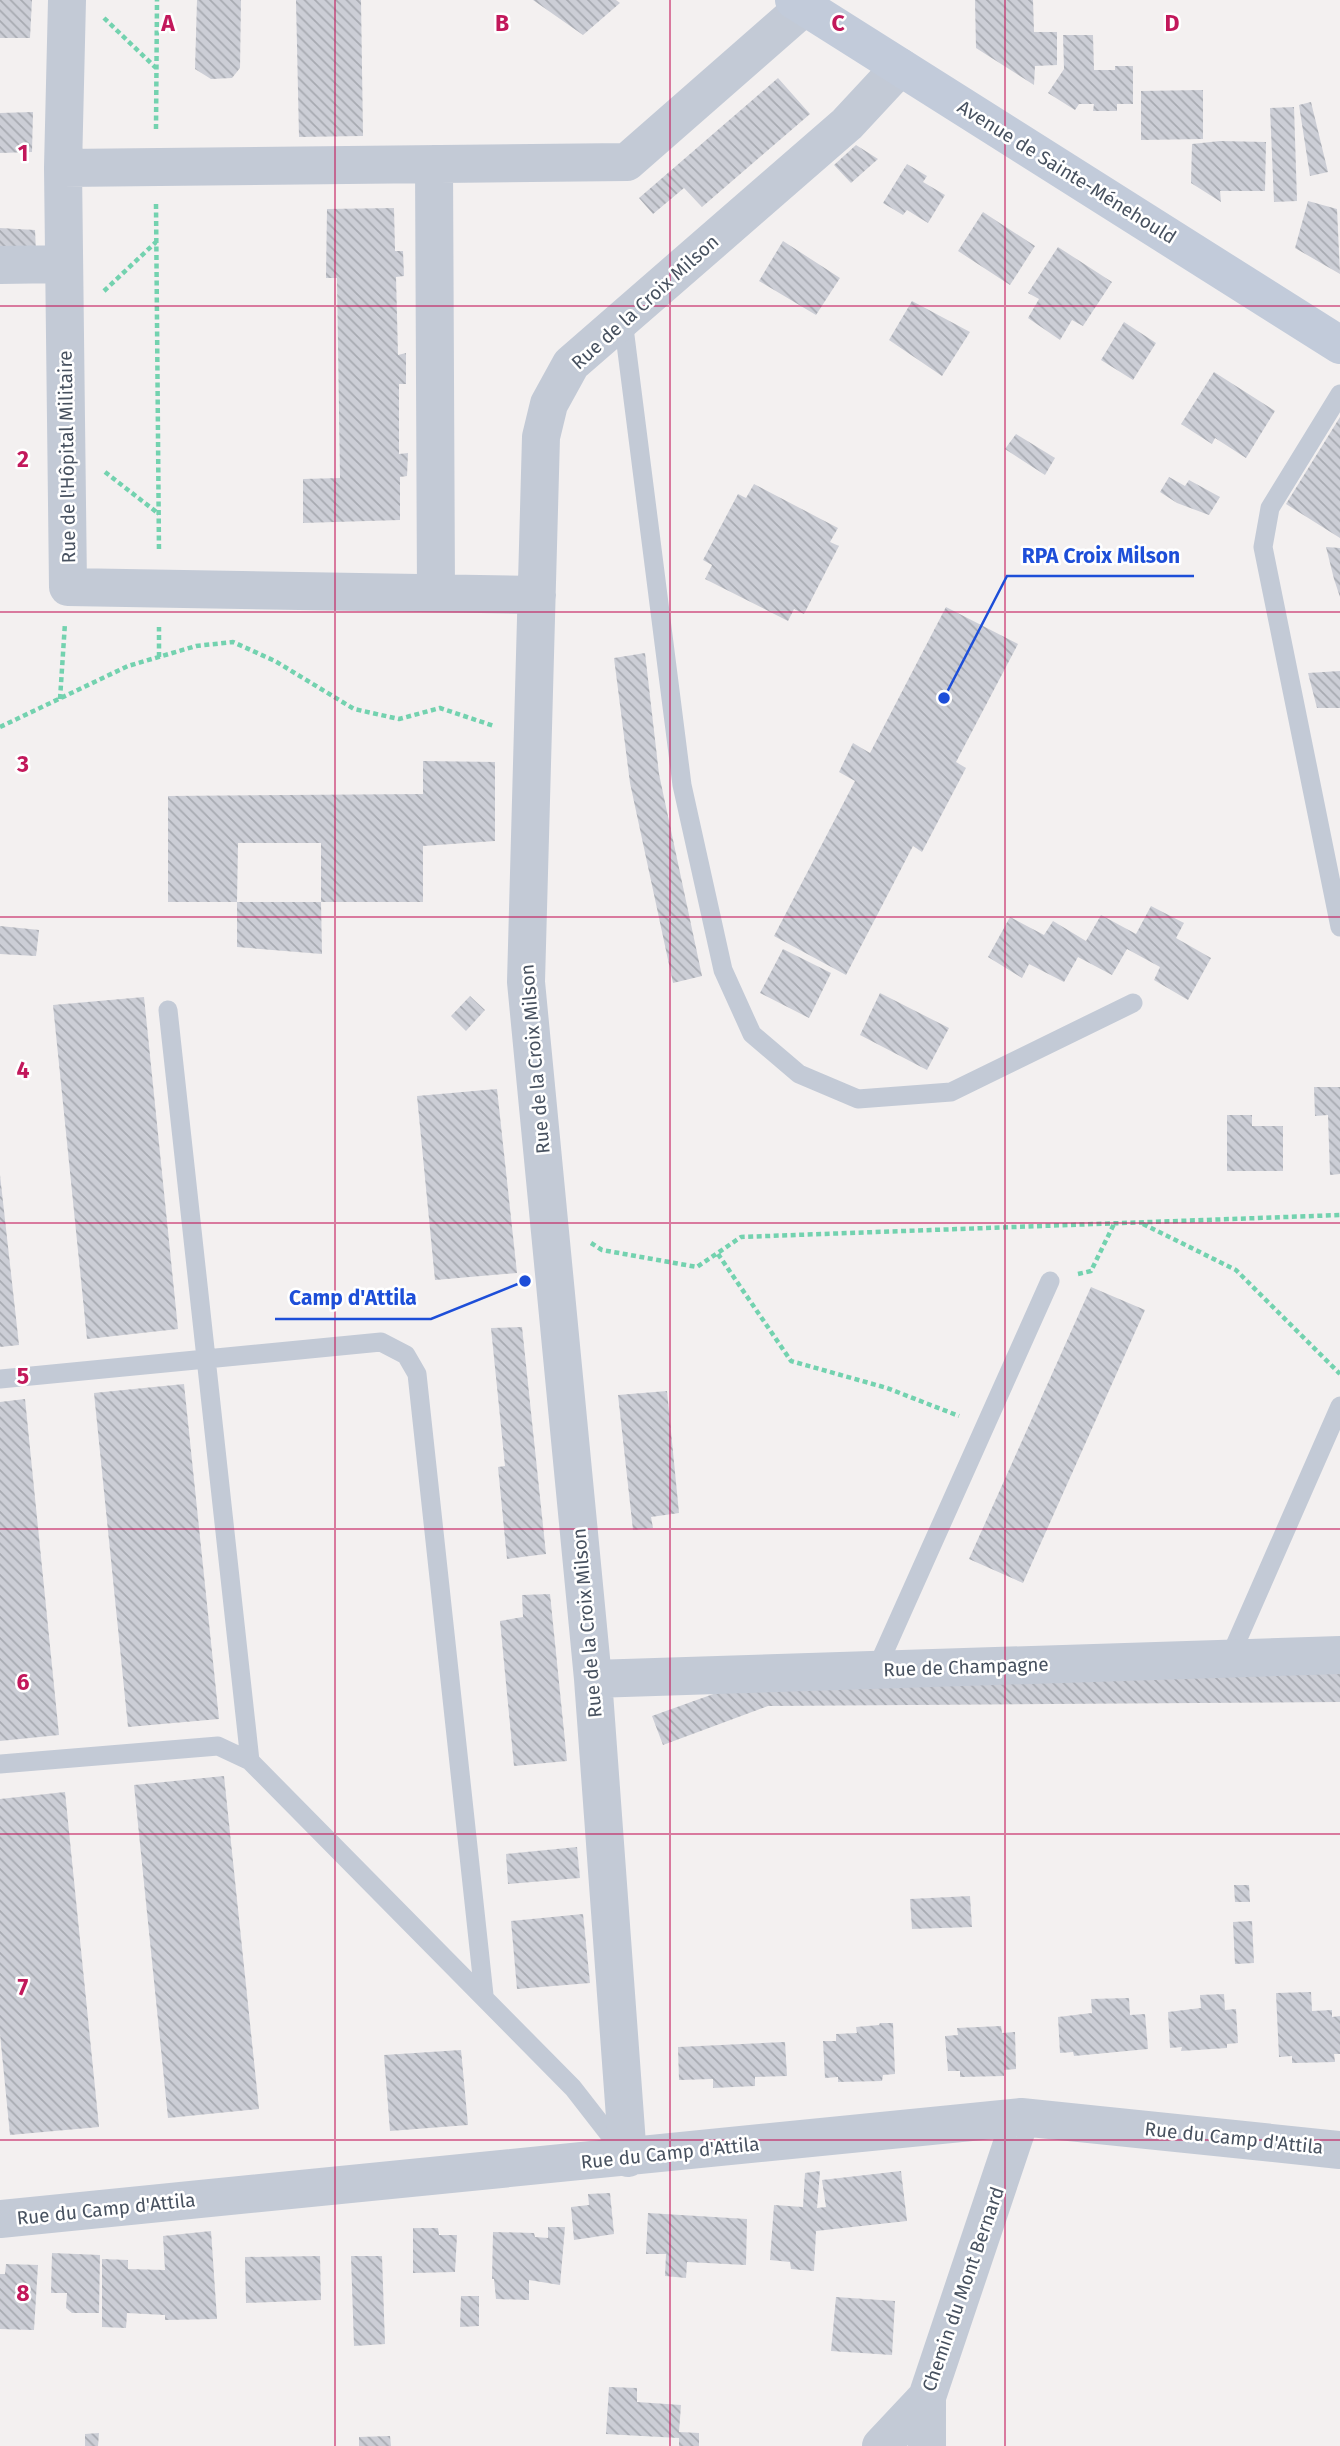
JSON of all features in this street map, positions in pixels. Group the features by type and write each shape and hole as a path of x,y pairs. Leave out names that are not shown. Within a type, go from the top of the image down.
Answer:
{"main road":[{"name":"Avenue de Sainte-Ménehould","path":"799,3 1340,345"}],"street":[{"path":"63,168 627,162 799,3"},
{"name":"Rue de l'Hôpital Militaire","path":"81,4 63,168 68,587 537,595"},
{"name":"Rue de la Croix Milson","path":"628,2158 593,1679 526,982 541,436 549,404 571,364 847,124 900,67"},
{"path":"434,164 436,593"},
{"path":"0,265 64,264"},
{"name":"Rue de Champagne","path":"593,1679 1340,1655"},
{"name":"Rue du Camp d'Attila","path":"0,2219 1021,2117 1340,2150"},
{"name":"Chemin du Mont Bernard","path":"881,2446 927,2397 1021,2117"},
{"path":"927,2397 927,2446"}],"lane":[{"path":"623,320 682,785 723,970 752,1034 799,1074 858,1099 951,1092 1133,1003"},
{"path":"1340,394 1270,508 1263,547 1340,927"},
{"path":"168,1010 250,1761"},
{"path":"876,1670 1050,1281"},
{"path":"0,1379 382,1342 406,1355 417,1374 484,1996"},
{"path":"1229,1659 1340,1406"},
{"path":"0,1764 218,1746 250,1761 573,2088 628,2158"}],"path":[{"path":"157,0 159,657"},
{"path":"81,4 156,69"},
{"path":"65,328 157,242"},
{"path":"66,440 159,515"},
{"path":"60,699 68,587"},
{"path":"0,727 128,666 196,646 233,642 275,661 354,709 399,719 440,708 489,725 533,726"},
{"path":"548,1213 602,1250 696,1268 741,1237 1340,1215"},
{"path":"1141,1223 1236,1270 1340,1374"},
{"path":"1050,1281 1091,1271 1114,1224"},
{"path":"718,1254 791,1361 887,1388 985,1427"}],"building":[{"path":"0,0 32,0 30,38 0,38"},
{"path":"197,0 241,0 240,68 232,78 211,79 195,69"},
{"path":"296,0 361,0 363,136 299,137"},
{"path":"533,0 616,0 620,3 583,35"},
{"path":"975,0 1033,0 1034,32 1057,32 1057,65 1035,66 1034,85 976,48"},
{"path":"1063,35 1093,35 1094,70 1115,70 1115,66 1133,66 1133,104 1117,104 1117,111 1093,111 1094,104 1079,104 1075,110 1048,93 1064,69"},
{"path":"778,78 810,114 702,207 684,188 653,214 639,198"},
{"path":"1203,90 1203,139 1141,140 1141,91"},
{"path":"1311,102 1328,172 1310,176 1299,105"},
{"path":"1294,107 1297,201 1274,202 1270,108"},
{"path":"33,112 32,152 0,153 0,113"},
{"path":"1220,141 1266,142 1265,191 1220,191 1221,202 1191,183 1192,144"},
{"path":"856,145 878,159 851,183 834,165"},
{"path":"907,164 927,176 923,182 945,195 928,223 907,210 903,215 883,203"},
{"path":"1308,201 1337,209 1340,274 1295,248"},
{"path":"394,208 395,251 403,251 404,276 396,277 398,355 406,353 406,384 399,384 399,454 408,453 407,476 400,477 400,520 303,523 303,479 340,478 337,278 326,278 327,209"},
{"path":"983,212 1035,246 1010,285 958,251"},
{"path":"0,228 35,230 36,251 0,252"},
{"path":"783,241 840,278 816,315 759,281"},
{"path":"1058,247 1112,282 1083,326 1072,320 1060,340 1028,318 1039,299 1028,293"},
{"path":"912,301 970,332 942,376 889,340"},
{"path":"1124,322 1156,343 1133,380 1101,360"},
{"path":"1214,372 1275,411 1246,458 1215,438 1212,444 1181,424"},
{"path":"1340,417 1340,538 1286,504"},
{"path":"1016,434 1055,458 1045,475 1005,449"},
{"path":"1169,477 1185,486 1189,480 1220,497 1209,515 1177,503 1160,492"},
{"path":"754,484 838,528 830,542 839,546 804,614 794,609 788,621 705,579 712,565 703,560 738,494 746,498"},
{"path":"1326,547 1340,548 1340,597 1334,579"},
{"path":"946,607 1018,644 956,762 966,768 922,852 913,846 846,975 774,936 855,781 839,772 853,743 870,753"},
{"path":"645,653 659,774 702,976 673,983 630,783 614,658"},
{"path":"1340,671 1340,708 1317,708 1308,673"},
{"path":"423,761 495,762 495,841 423,846 423,902 321,902 321,843 238,843 237,902 168,902 168,796 423,794"},
{"path":"237,902 321,902 322,954 237,947"},
{"path":"1151,906 1184,923 1176,938 1211,958 1188,1000 1154,980 1160,967 1127,949 1112,975 1078,957 1064,982 1029,964 1022,978 988,957 1010,917 1044,935 1053,921 1086,941 1101,915 1136,934"},
{"path":"0,926 39,930 36,956 0,954"},
{"path":"783,949 831,973 809,1018 760,993"},
{"path":"880,993 949,1028 927,1070 860,1035"},
{"path":"470,996 485,1010 466,1031 451,1016"},
{"path":"144,997 178,1329 87,1339 53,1005"},
{"path":"1314,1087 1340,1087 1340,1174 1330,1175 1328,1115 1315,1116"},
{"path":"497,1089 517,1273 435,1280 417,1096"},
{"path":"1227,1115 1252,1115 1252,1126 1283,1126 1283,1171 1227,1171"},
{"path":"0,1175 19,1345 0,1347"},
{"path":"1091,1287 1145,1310 1023,1583 969,1559"},
{"path":"522,1327 546,1554 507,1559 498,1467 505,1466 491,1328"},
{"path":"184,1384 219,1719 128,1727 94,1393"},
{"path":"667,1391 679,1513 651,1517 653,1528 633,1530 618,1395"},
{"path":"25,1399 59,1735 0,1741 0,1402"},
{"path":"550,1594 567,1761 514,1766 500,1621 523,1617 522,1595"},
{"path":"1340,1673 1340,1702 768,1706 663,1745 652,1716 758,1678"},
{"path":"224,1776 259,2109 168,2118 134,1785"},
{"path":"65,1792 99,2127 10,2135 0,2034 0,1799"},
{"path":"577,1847 580,1878 508,1884 506,1854"},
{"path":"1234,1885 1249,1885 1250,1902 1235,1902"},
{"path":"970,1896 972,1927 912,1929 910,1899"},
{"path":"583,1914 590,1983 517,1989 511,1921"},
{"path":"1252,1921 1254,1963 1235,1964 1233,1922"},
{"path":"1311,1992 1312,2011 1332,2010 1332,2017 1340,2016 1340,2054 1334,2054 1335,2062 1292,2063 1292,2056 1279,2057 1276,1993"},
{"path":"1224,1994 1225,2010 1236,2009 1238,2043 1227,2044 1227,2048 1181,2051 1182,2047 1170,2048 1168,2012 1201,2008 1200,1995"},
{"path":"1129,1998 1130,2015 1145,2014 1148,2049 1074,2056 1073,2052 1060,2053 1058,2017 1092,2013 1091,1999"},
{"path":"893,2023 895,2074 883,2075 882,2081 838,2082 838,2077 825,2078 823,2041 836,2041 836,2034 857,2033 856,2027"},
{"path":"1001,2026 1002,2033 1015,2032 1016,2069 1004,2070 1004,2076 960,2077 960,2071 948,2071 945,2036 958,2035 957,2028"},
{"path":"785,2042 787,2076 755,2077 755,2086 713,2088 713,2079 679,2080 678,2047"},
{"path":"461,2050 468,2125 390,2131 384,2055"},
{"path":"820,2171 817,2208 826,2207 822,2180 901,2171 907,2221 816,2231 814,2271 791,2269 790,2262 770,2260 774,2205 803,2207 805,2173"},
{"path":"610,2193 614,2234 574,2240 571,2207 589,2205 588,2194"},
{"path":"648,2213 747,2219 746,2265 687,2262 686,2278 665,2276 666,2254 646,2254"},
{"path":"548,2227 565,2227 560,2285 529,2280 529,2300 496,2299 492,2279 493,2232 534,2233 535,2237 548,2238"},
{"path":"413,2228 438,2228 439,2235 457,2235 455,2272 413,2273"},
{"path":"211,2231 217,2319 165,2320 165,2315 127,2313 126,2328 102,2327 102,2259 128,2260 128,2269 165,2270 163,2236"},
{"path":"52,2253 100,2255 99,2313 72,2313 66,2308 67,2293 51,2293"},
{"path":"320,2256 321,2300 246,2303 245,2257"},
{"path":"351,2256 382,2256 385,2344 354,2346"},
{"path":"6,2264 38,2265 34,2330 0,2329 0,2274 5,2274"},
{"path":"461,2296 479,2296 479,2326 460,2327"},
{"path":"836,2297 895,2301 892,2355 831,2351"},
{"path":"609,2387 637,2388 637,2402 681,2405 679,2432 699,2433 699,2446 679,2446 679,2438 606,2434"},
{"path":"99,2433 98,2446 85,2446 85,2434"},
{"path":"390,2436 391,2446 359,2446 359,2437"}],"place":[{"name":"RPA Croix Milson","path":"944,698"},
{"name":"Camp d'Attila","path":"525,1281"}]}
